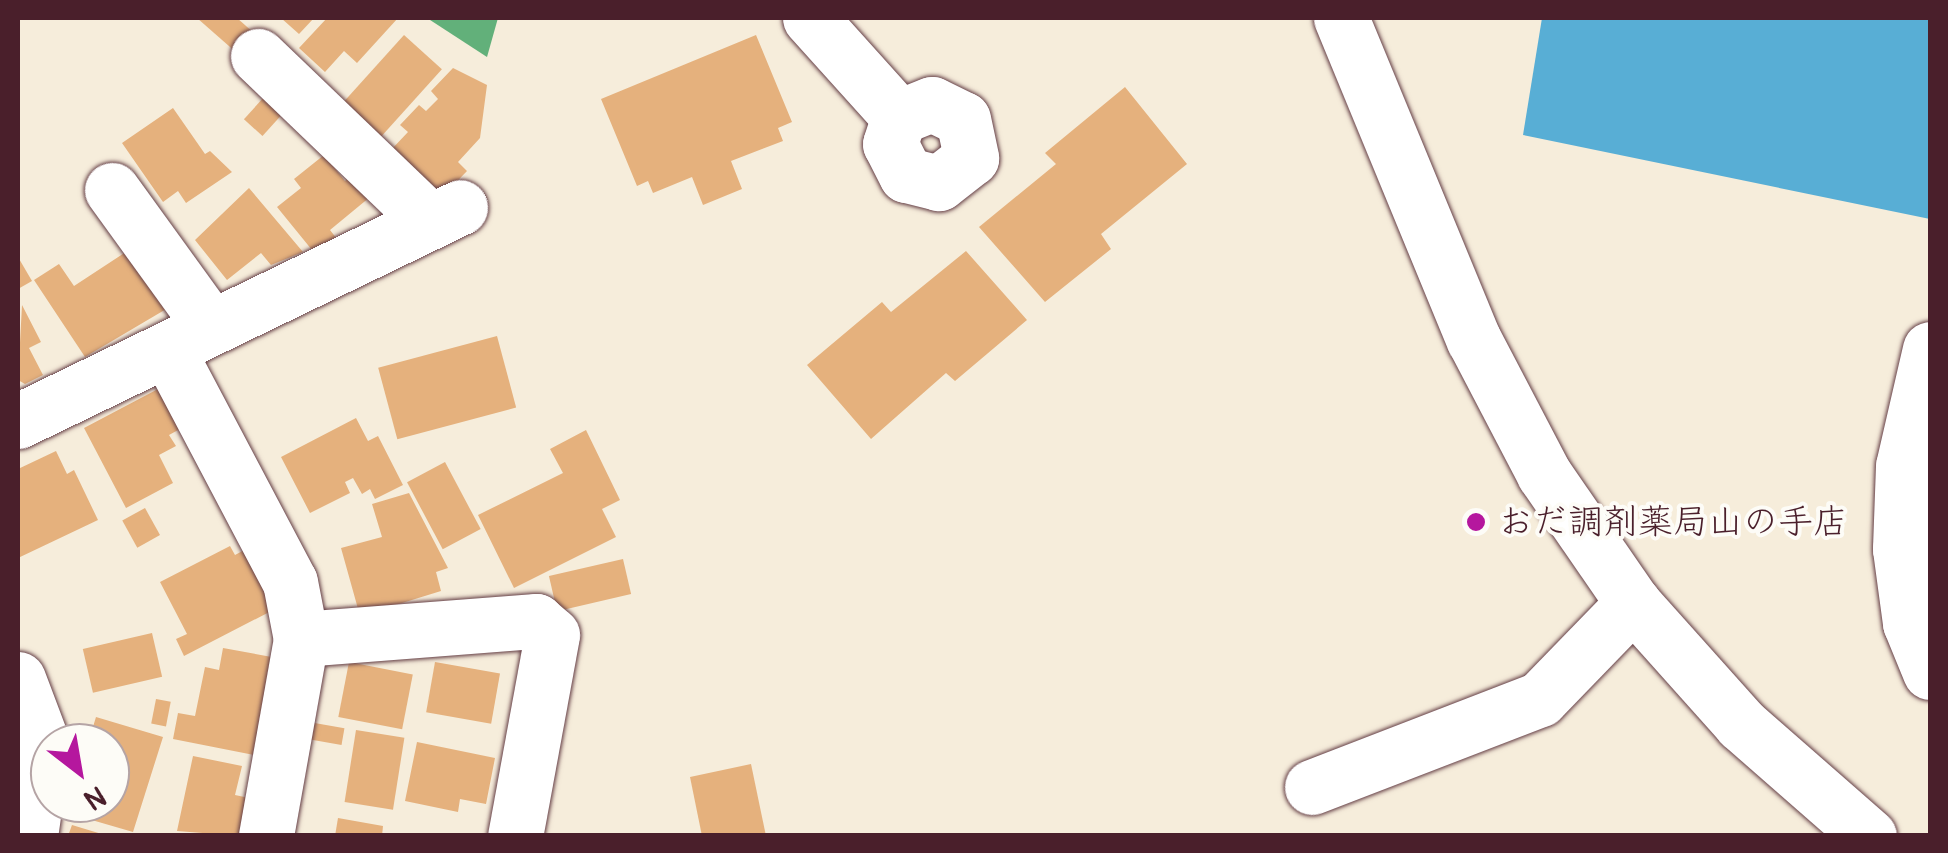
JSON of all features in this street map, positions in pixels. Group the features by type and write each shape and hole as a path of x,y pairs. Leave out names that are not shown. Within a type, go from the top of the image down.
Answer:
{"street":[{"path":"810,18 899,117"},
{"path":"1341,18 1483,358 1544,474 1633,603 1740,724 1869,836"},
{"path":"18,421 444,213 258,56"},
{"path":"112,190 189,338 290,582 300,639 266,836"},
{"path":"1930,349 1903,466 1900,549 1910,623 1930,672"},
{"path":"1312,787 1540,699 1633,603"},
{"path":"300,639 536,621 552,634 515,836"},
{"path":"18,679 43,745 30,836"}],"green space":[{"path":"427,18 498,18 487,57"}],"water":[{"path":"1542,18 1930,18 1930,219 1523,135"}],"building":[{"path":"197,18 237,18 263,41 246,61"},
{"path":"281,18 314,18 299,34"},
{"path":"327,18 398,18 357,63 344,51 325,72 299,48"},
{"path":"404,35 442,69 380,138 342,104"},
{"path":"756,35 792,122 778,128 783,141 731,161 742,189 703,205 692,177 653,193 648,181 637,186 601,99"},
{"path":"453,68 487,85 480,138 458,162 467,171 440,199 390,151 408,132 400,125 419,105 426,111 438,99 431,91"},
{"path":"1125,87 1187,164 1101,234 1111,249 1045,302 979,227 1056,164 1045,153"},
{"path":"264,97 283,114 263,136 244,119"},
{"path":"173,108 205,154 210,151 232,172 186,203 178,191 163,202 122,143"},
{"path":"324,155 345,181 352,174 370,197 330,230 337,239 312,250 277,207 301,188 294,179"},
{"path":"249,188 303,252 271,265 261,253 227,280 195,240"},
{"path":"135,246 173,305 85,357 34,280 59,264 74,286"},
{"path":"966,251 1027,320 955,381 946,373 871,439 807,365 882,302 891,312"},
{"path":"18,257 32,281 18,289"},
{"path":"22,305 41,342 29,348 43,375 25,384 18,380"},
{"path":"497,336 516,407 397,439 378,368"},
{"path":"158,389 180,429 169,435 176,446 159,455 173,483 126,508 84,428"},
{"path":"356,418 368,441 378,436 403,485 375,499 370,489 362,494 353,478 345,482 350,493 310,513 281,457"},
{"path":"586,430 620,500 602,509 616,537 514,588 478,515 563,473 550,449"},
{"path":"56,451 67,474 74,470 98,520 18,558 18,469"},
{"path":"445,462 481,529 443,549 407,482"},
{"path":"409,493 448,568 436,572 441,591 360,616 341,548 382,537 372,504"},
{"path":"145,508 160,535 137,548 122,521"},
{"path":"230,546 235,555 248,548 279,607 184,656 176,639 187,634 160,582"},
{"path":"623,559 631,594 557,611 549,576"},
{"path":"152,633 162,677 93,693 83,649"},
{"path":"223,648 277,658 254,755 173,739 178,713 195,716 205,667 219,670"},
{"path":"349,662 413,674 402,729 338,717"},
{"path":"435,662 500,673 491,724 426,712"},
{"path":"156,699 171,702 166,726 151,724"},
{"path":"96,717 116,723 94,723"},
{"path":"309,722 344,728 342,745 306,739"},
{"path":"130,727 163,737 133,832 102,823 130,823"},
{"path":"356,730 404,738 393,810 345,802"},
{"path":"417,742 495,758 486,804 460,799 458,812 405,801"},
{"path":"193,756 242,766 235,795 249,798 241,836 177,831"},
{"path":"751,764 766,836 702,836 690,777"},
{"path":"338,818 383,826 382,836 335,836"},
{"path":"72,825 105,835 105,836 68,836"}],"place":[{"name":"おだ調剤薬局山の手店","path":"1476,522"}]}
